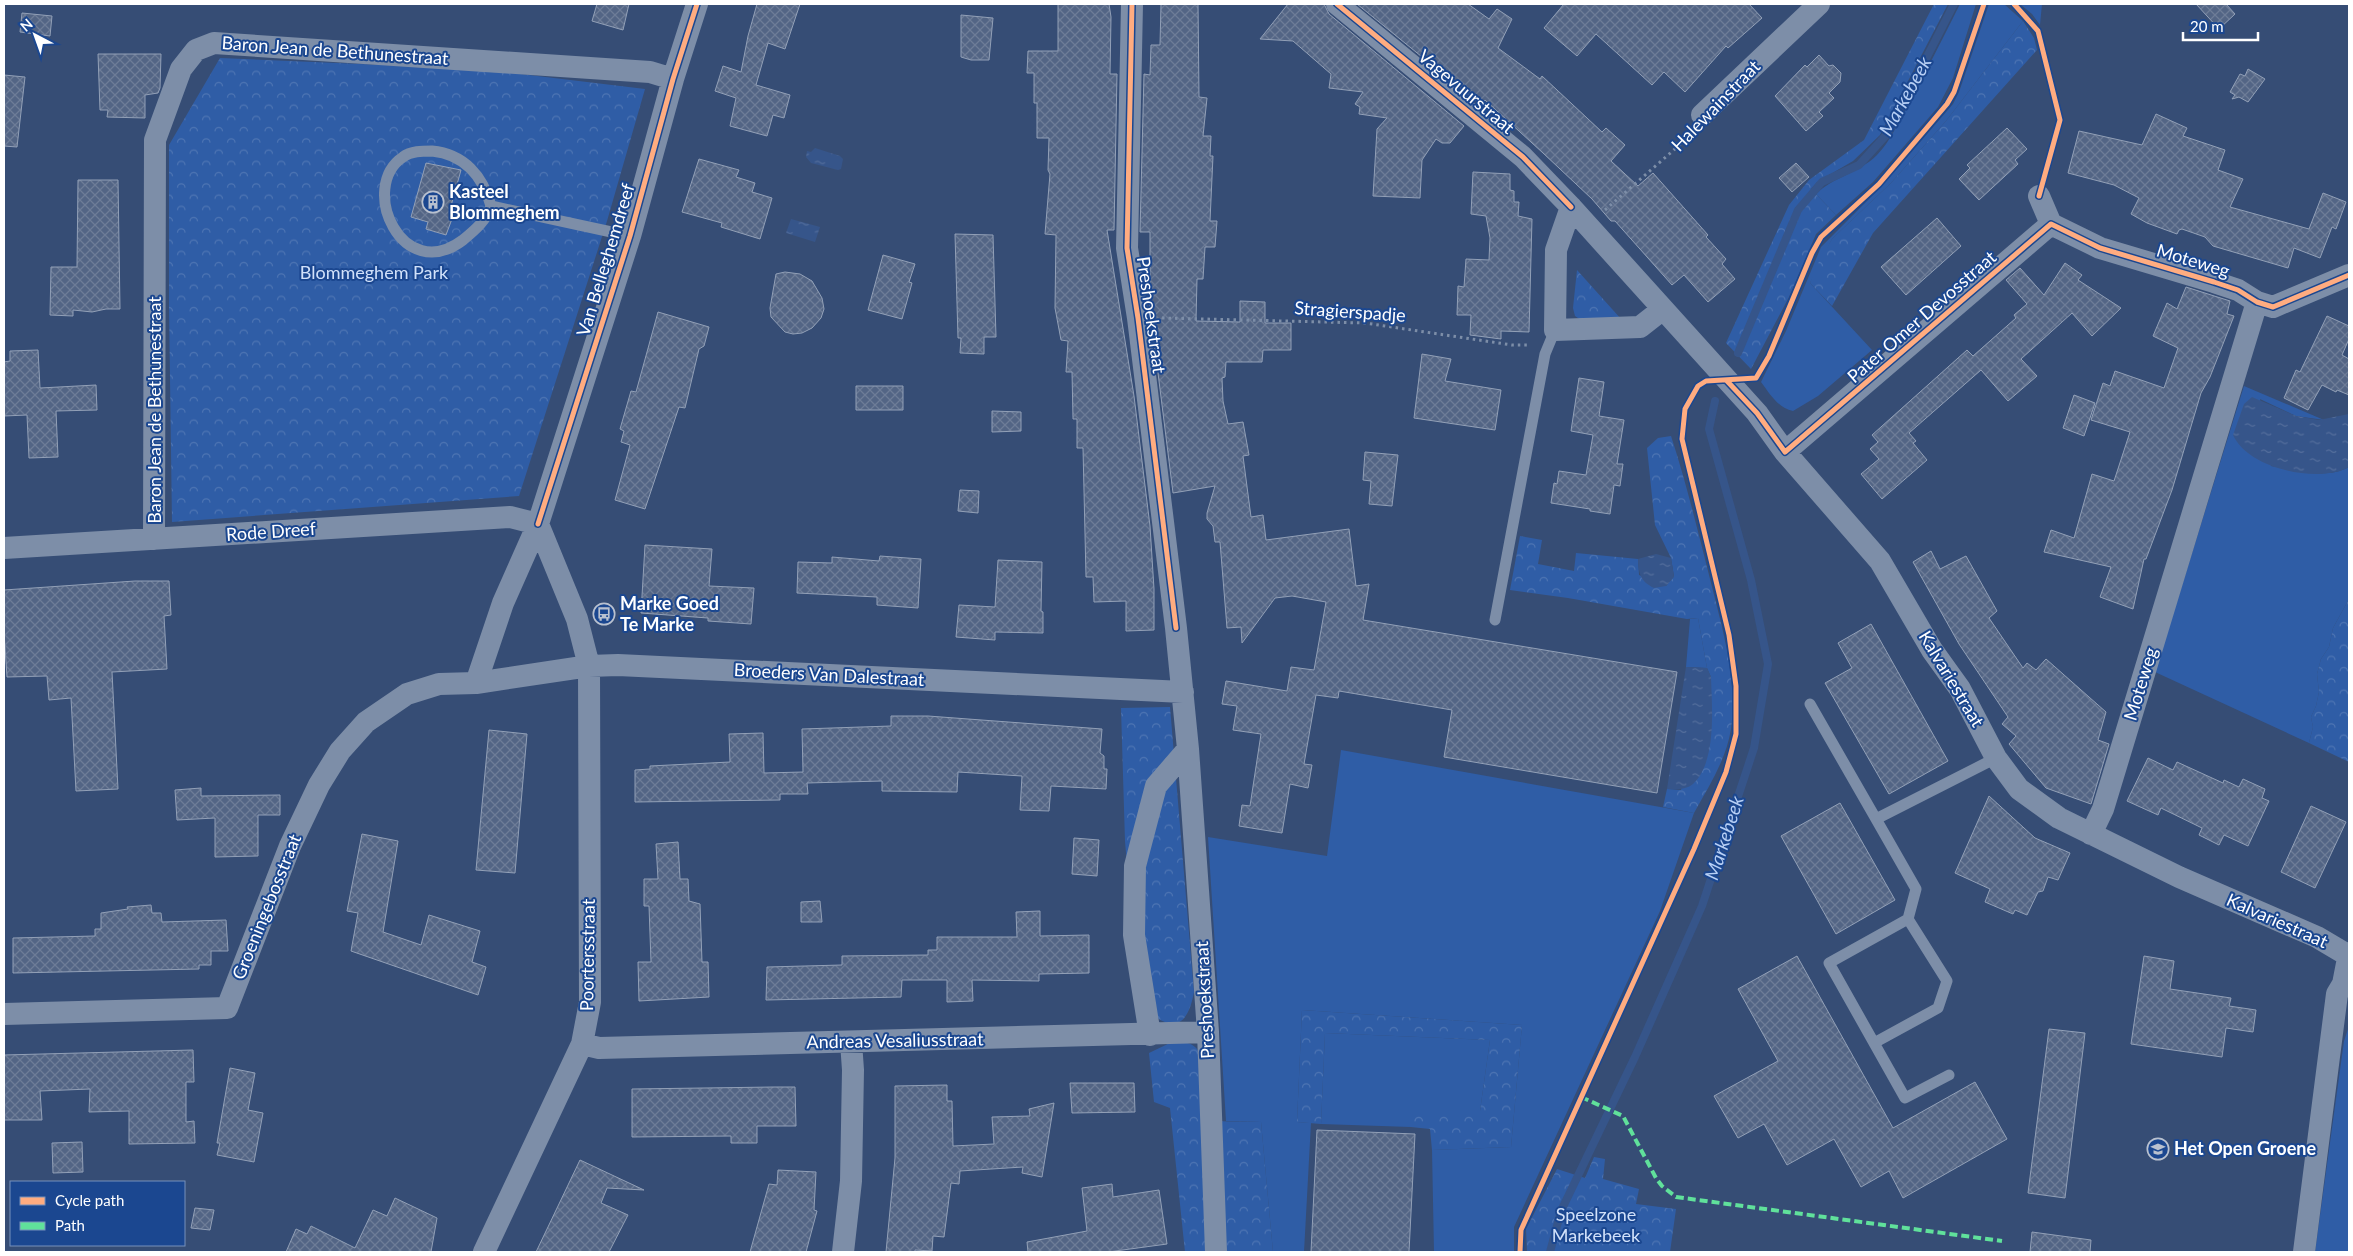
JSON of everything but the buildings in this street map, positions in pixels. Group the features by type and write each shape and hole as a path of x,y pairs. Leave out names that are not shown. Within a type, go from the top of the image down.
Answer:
{"street":[{"name":"Van Belleghemdreef","path":"476,683 503,602 538,524 630,236 673,80 697,4"},
{"name":"Preshoekstraat","path":"1132,4 1127,248 1138,318 1183,692 1208,1032 1216,1252"},
{"name":"Vagevuurstraat","path":"1337,4 1523,157 1572,207 1663,309"},
{"name":"Halewainstraat","path":"1702,115 1819,4"},
{"name":"Baron Jean de Bethunestraat","path":"154,539 155,140 181,69 196,50 214,42 650,72 673,80"},
{"path":"2039,196 2051,224"},
{"path":"1572,207 1556,250 1554,330 1640,327 1663,309"},
{"name":"Moteweg","path":"2051,224 2100,248 2230,287 2257,302 2273,307 2349,275"},
{"name":"Pater Omer Devosstraat","path":"1785,452 2051,224"},
{"name":"Moteweg","path":"2091,834 2103,808 2257,302"},
{"name":"Kalvariestraat","path":"1663,309 1757,413 1785,452 1880,561 1932,650 1960,689 1996,758 2019,789 2059,818 2179,877 2317,936 2349,955"},
{"name":"Rode Dreef","path":"4,548 510,517 538,524"},
{"path":"538,524 577,619 589,666"},
{"name":"Broeders Van Dalestraat","path":"476,683 589,666 618,665 1183,692"},
{"name":"Poortersstraat","path":"484,1252 582,1044 590,1002 589,666"},
{"name":"Groeningebosstraat","path":"4,1014 227,1008 290,846 319,785 340,750 366,722 407,694 439,684 476,683"},
{"path":"1150,1035 1134,936 1135,866 1156,786 1188,749"},
{"path":"2304,1252 2337,994 2342,984 2349,955"},
{"name":"Andreas Vesaliusstraat","path":"582,1044 599,1048 1208,1032"},
{"path":"844,1252 851,1181 852,1042"}],"lane":[{"path":"415,152 439,152 457,157 469,165 486,188 491,206 487,217 472,233 457,244 448,249 421,252 406,243 396,233 389,221 385,207 387,178 393,167 402,157 415,152"},
{"path":"491,206 630,236"},
{"path":"1495,620 1545,354 1554,330"},
{"path":"1810,704 1916,889 1908,919 1829,964 1905,1098 1949,1075"},
{"path":"1876,819 1996,758"},
{"path":"1874,1043 1938,1008 1947,981 1908,919"}],"green space":[{"path":"1934,4 1948,4 1880,135 1853,161 1817,182 1811,189 1836,215 1816,234 1789,297 1751,369 1726,343 1789,205 1809,180 1864,140"},
{"path":"1960,4 1976,4 1953,78 1938,107 1873,182 1836,215 1816,194 1830,183 1870,161 1886,144"},
{"path":"1989,4 2004,4 2023,21 1946,121 1891,183 1832,239 1810,283 1872,350 1818,396 1793,411 1783,407 1761,382 1786,331 1821,247 1882,186 1953,104 1959,92"},
{"path":"2020,4 2042,4 2040,25 2032,14"},
{"path":"2023,21 2034,38 2037,50 1873,233 1832,306 1810,283 1816,267 1832,239 1891,183 1946,121"},
{"name":"Blommeghem Park","path":"220,58 478,69 645,89 607,221 519,496 172,522 169,145"},
{"path":"1577,270 1621,319 1581,320 1575,316 1573,308"},
{"path":"2244,386 2324,420 2296,416 2260,399 2271,466 2310,473 2330,473 2349,467 2349,599 2333,628 2329,647 2321,659 2317,674 2319,692 2311,717 2313,727 2309,743 2155,672"},
{"path":"1671,436 1682,471 1718,613 1727,651 1732,690 1733,710 1729,740 1716,772 1694,813 1663,807 1667,789 1681,790 1711,677 1707,668 1698,618 1687,619 1510,590 1520,536 1542,540 1538,564 1574,571 1576,553 1638,559 1639,575 1666,586 1674,576 1671,558 1655,525 1647,448 1658,438"},
{"path":"2349,599 2349,762 2309,743 2313,727 2311,717 2319,692 2317,674 2321,659 2329,647 2333,628"},
{"path":"1698,618 1707,668 1686,667 1690,619"},
{"path":"1170,707 1194,992 1187,1014 1179,1022 1173,1024 1157,1018 1131,913 1125,841 1121,708"},
{"path":"1341,750 1694,813 1660,911 1514,1227 1514,1252 1434,1252 1432,1150 1511,1147 1522,1025 1302,1010 1297,1122 1311,1123 1304,1252 1273,1252 1261,1122 1226,1121 1208,837 1327,856"},
{"path":"1302,1010 1522,1025 1511,1147 1432,1150 1430,1129 1411,1127 1411,1111 1480,1111 1490,1040 1325,1033 1321,1124 1297,1122"},
{"path":"2349,1026 2349,1252 2315,1252 2344,1041"},
{"path":"1325,1033 1490,1040 1480,1111 1412,1111 1411,1127 1321,1124"},
{"path":"1172,1042 1190,1044 1199,1052 1204,1081 1204,1121 1261,1122 1273,1252 1185,1252 1170,1108 1154,1102 1149,1053"},
{"name":"Speelzone Markebeek","path":"1594,1157 1605,1159 1603,1179 1639,1189 1636,1204 1676,1209 1670,1252 1527,1252 1526,1229 1557,1169 1585,1178"}],"water":[{"path":"815,148 840,156 843,159 841,169 838,170 811,163 806,157 807,151 811,152"},
{"path":"791,219 820,227 815,242 786,233"},
{"path":"2252,397 2296,416 2319,420 2349,414 2349,467 2336,472 2320,474 2303,473 2268,465 2253,457 2241,447 2233,435 2244,404"},
{"path":"1656,554 1671,558 1674,577 1666,586 1654,588 1643,580 1638,559"},
{"path":"1686,667 1707,668 1711,677 1712,718 1710,748 1701,774 1693,784 1684,788 1667,789"}],"waterway":[{"name":"Markebeek","path":"1738,353 1798,210 1822,182 1859,165 1888,133 1954,4"},
{"name":"Markebeek","path":"1550,1252 1561,1211 1635,1057 1702,906 1754,748 1768,664 1751,580 1709,429 1715,401"}],"marked path":[{"path":"1581,1097 1623,1116 1656,1178 1662,1186 1676,1197 2002,1241"}],"cycle path":[{"path":"538,524 630,236 673,79 697,4"},
{"path":"1132,4 1127,248 1138,318 1176,628"},
{"path":"1337,4 1523,157 1571,207"},
{"path":"1520,1252 1521,1230 1694,849 1726,772 1736,734 1736,686 1729,635 1682,439 1685,409 1698,386 1706,381 1756,378 1769,356 1812,253 1821,237 1879,184 1947,104 1954,92 1984,4"},
{"path":"2014,4 2038,31 2060,120 2039,196"},
{"path":"1727,381 1757,413 1785,452 2051,224 2100,248 2238,290 2257,302 2273,307 2349,275"}],"place":[{"name":"Kasteel Blommeghem","path":"433,202"},
{"name":"Marke Goed Te Marke","path":"604,614"},
{"name":"Het Open Groene","path":"2158,1149"}]}
